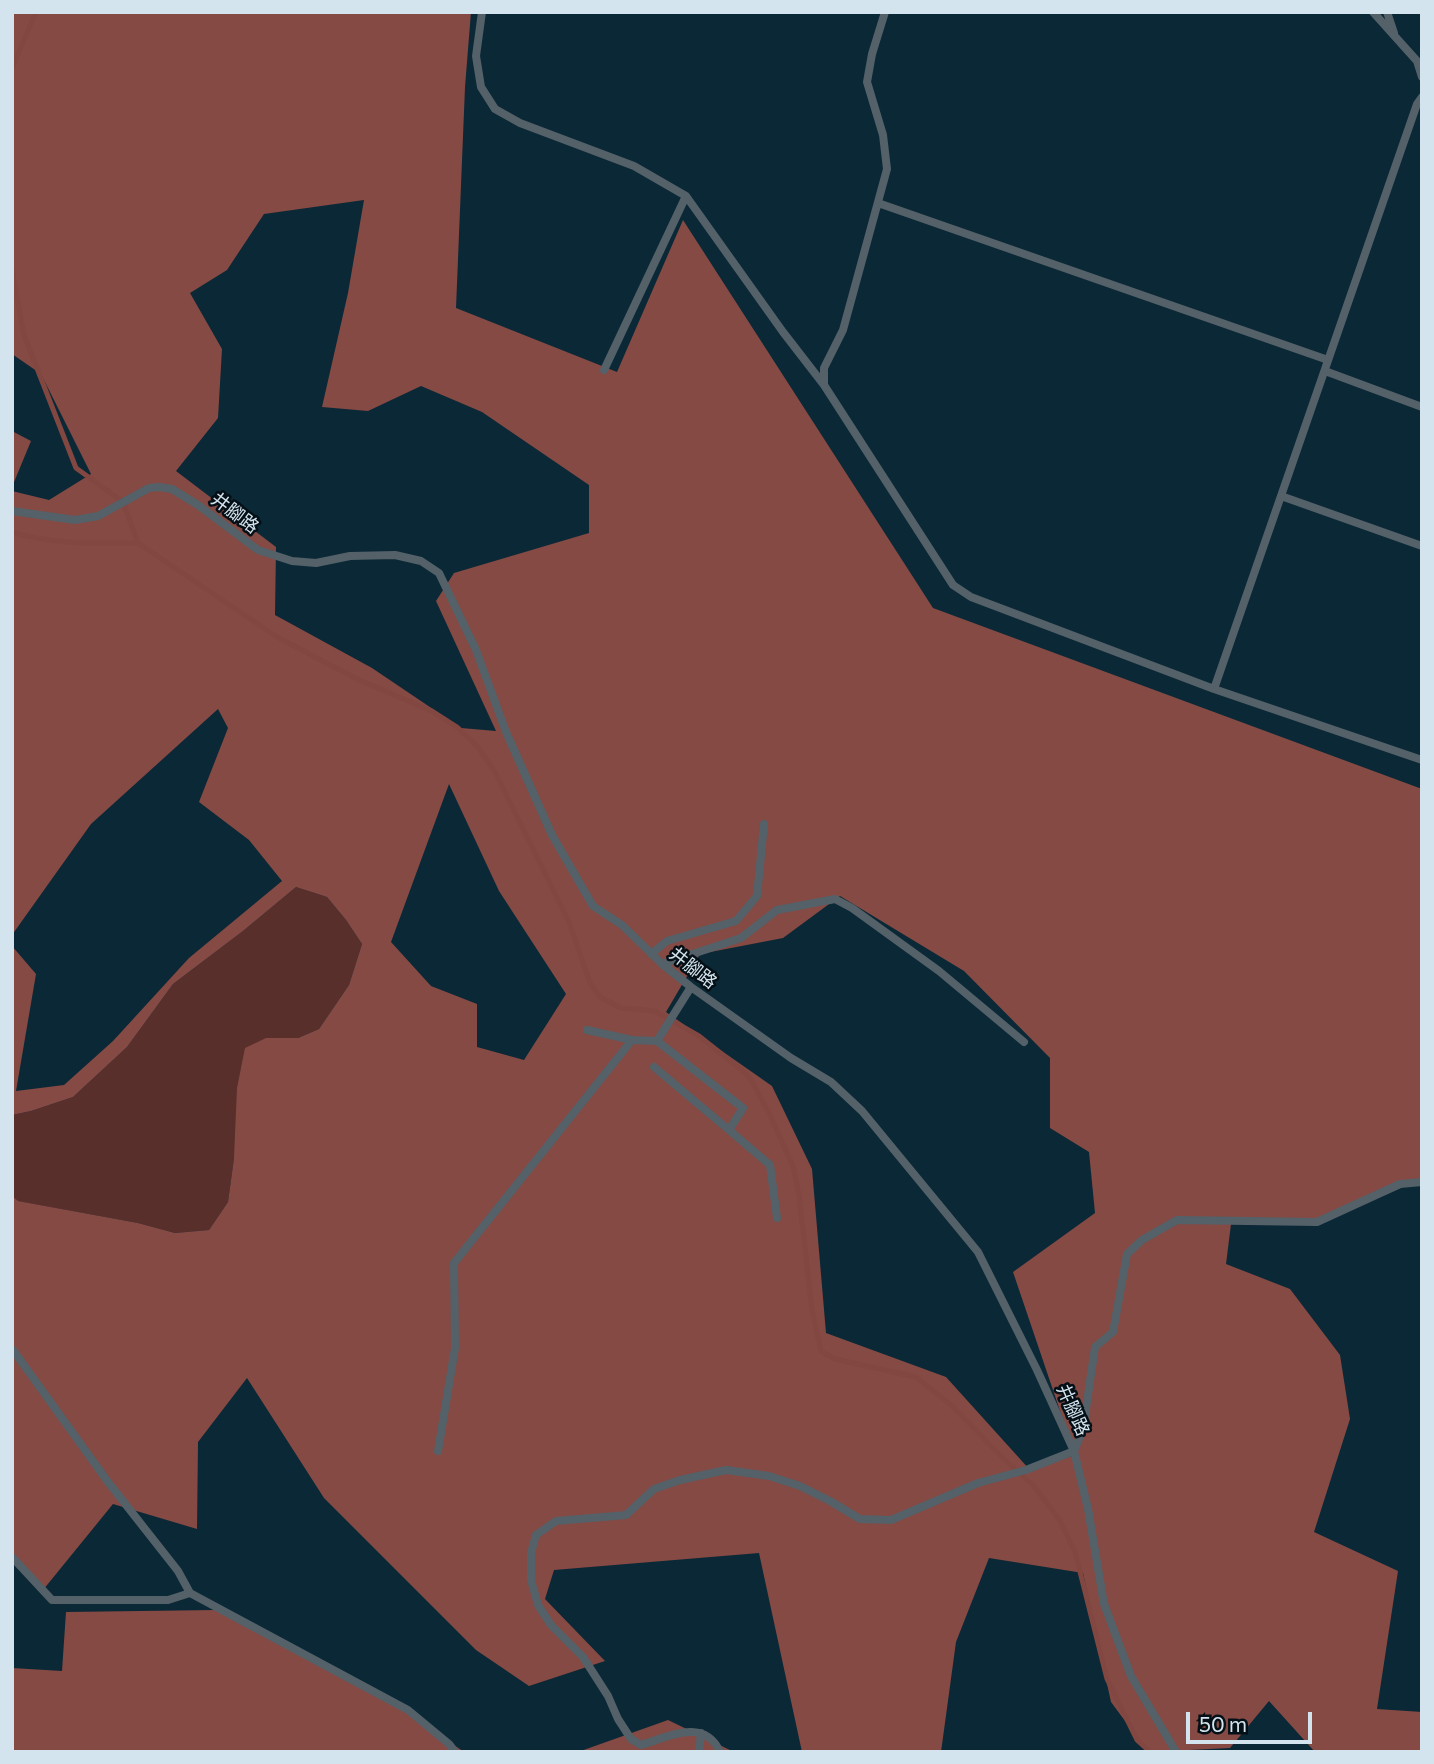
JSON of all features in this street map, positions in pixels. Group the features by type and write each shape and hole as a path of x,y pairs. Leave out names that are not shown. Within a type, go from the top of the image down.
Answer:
{"lane":[{"path":"482,12 477,56 481,87 495,109 520,123 634,166 686,195 824,385 953,585 971,597 1214,689 1422,761"},
{"path":"824,385 824,368 844,330 887,169 883,135 867,82 872,54 885,12"},
{"path":"1373,12 1417,61 1422,77"},
{"path":"1387,12 1395,37"},
{"path":"1214,689 1417,104 1422,97"},
{"path":"604,370 686,195"},
{"path":"878,203 1328,360"},
{"path":"1325,371 1422,407"},
{"name":"井腳路","path":"12,511 75,520 98,516 149,488 159,487 172,489 198,505 258,550 292,561 316,563 351,556 394,555 421,561 439,573 476,650 506,732 552,835 593,906 622,925 662,964 691,987 791,1058 831,1082 862,1111 978,1252 1074,1451 1088,1509 1104,1604 1131,1676 1176,1752"},
{"path":"1281,496 1422,546"},
{"path":"651,954 667,941 736,921 757,895 764,824"},
{"path":"662,964 741,938 777,910 835,900 852,908 939,971 1024,1042"},
{"path":"657,1041 691,987"},
{"path":"587,1030 632,1040 657,1041 743,1108 729,1130"},
{"path":"438,1451 455,1348 454,1263 632,1040"},
{"path":"654,1067 770,1165 777,1218"},
{"path":"720,1752 709,1736 701,1733 686,1731 641,1745 631,1739 583,1657 551,1625 538,1605 531,1580 531,1553 536,1535 556,1521 626,1515 654,1489 726,1470 769,1476 800,1486 860,1519 891,1520 978,1483 1026,1470 1074,1451 1083,1429 1095,1348 1112,1332 1127,1254 1142,1240 1177,1220 1317,1222 1400,1184 1422,1182"},
{"path":"13,1350 108,1482 178,1571 190,1593 408,1710 456,1752"},
{"path":"12,1557 52,1600 168,1600 190,1593"},
{"path":"699,1752 701,1733"}],"shaded area":[{"path":"12,12 471,12 465,87 456,308 617,372 683,220 933,608 1422,789 1422,1183 1403,1187 1334,1217 1231,1224 1226,1264 1290,1289 1340,1355 1350,1419 1314,1532 1398,1571 1377,1709 1422,1712 1422,1752 1315,1752 1269,1701 1230,1748 1148,1752 1111,1702 1083,1573 989,1558 956,1642 941,1752 802,1752 759,1553 554,1570 545,1599 605,1661 529,1686 476,1650 324,1498 247,1378 198,1442 197,1529 113,1504 43,1590 12,1554 12,1196 18,1201 138,1223 175,1233 209,1230 228,1202 234,1158 237,1088 245,1048 266,1038 298,1038 319,1029 349,985 362,944 327,897 296,887 173,984 127,1047 73,1097 12,1115 12,946 36,974 16,1091 64,1085 113,1041 189,958 282,881 249,840 199,802 228,728 218,709 91,824 12,935 12,491 49,500 91,474 41,374 12,354","holes":["364,200 348,293 322,407 368,411 421,386 482,412 589,485 589,533 454,573 436,601 496,731 461,728 372,668 275,615 276,547 176,471 218,418 222,349 190,293 227,270 264,214","449,784 499,891 566,994 524,1060 477,1047 477,1004 431,986 391,942","840,896 964,971 1050,1058 1050,1128 1089,1152 1095,1213 1013,1272 1075,1455 1030,1470 946,1377 826,1333 812,1169 772,1086 666,1012 700,954 783,938"]},
{"path":"12,431 31,441 12,487"},
{"path":"296,887 327,897 362,944 349,985 319,1029 298,1038 266,1038 234,1158 228,1202 209,1230 175,1233 138,1223 17,1201 12,1196 12,1115 73,1097 127,1047 173,984"},
{"path":"215,1610 380,1693 464,1752 12,1752 12,1668 62,1671 66,1612"},
{"path":"668,1720 734,1752 578,1752"}],"waterway":[{"path":"12,68 36,12"},
{"path":"12,270 24,335 76,468 123,502 138,543 277,637 359,680 432,711 457,727 478,747 495,772 569,922 590,983 600,997 621,1008 655,1011 699,1036 750,1078 793,1166 799,1195 812,1310 821,1351 835,1359 916,1377 951,1405 1033,1485 1059,1519 1075,1552 1107,1679 1137,1740 1150,1752"},
{"path":"12,532 59,541 138,543"}]}
